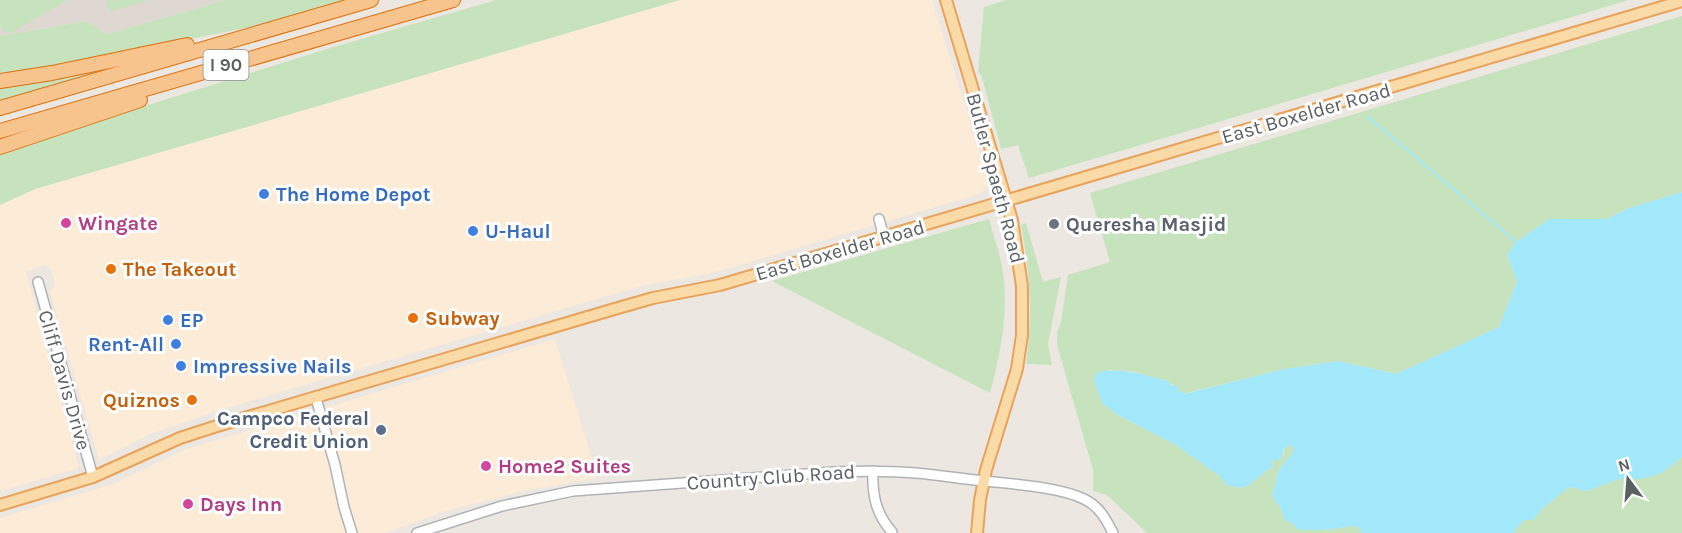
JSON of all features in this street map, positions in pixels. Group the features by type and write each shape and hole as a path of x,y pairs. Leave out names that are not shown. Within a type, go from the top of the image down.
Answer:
{"highway":[{"name":"I 90","path":"0,108 371,0"},
{"name":"I 90","path":"0,131 453,0"},
{"name":"I 90","path":"0,81 95,64 309,17"},
{"name":"I 90","path":"0,147 376,22"}],"main road":[{"name":"Butler Spaeth Road","path":"946,0 1006,202 1021,274 1022,334 1017,369 983,481 977,533"},
{"name":"East Boxelder Road","path":"0,505 93,477 180,438 653,298 720,285 1006,202 1682,2"}],"street":[{"path":"879,219 884,237"},
{"name":"Cliff Davis Drive","path":"38,282 93,477"},
{"path":"315,398 335,465 351,533"},
{"path":"873,471 873,496 877,510 892,532"},
{"name":"Country Club Road","path":"417,533 502,506 573,491 810,473 873,471 917,473 1064,493 1084,499 1096,507 1105,516 1113,533"}],"shaded area":[{"path":"0,0 225,0 107,34 86,21 0,36"},
{"path":"680,0 932,0 989,183 983,193 709,274 645,285 217,411 148,435 99,460 50,292 55,283 52,272 46,265 26,272 79,468 0,491 0,205 35,189"},
{"path":"555,339 598,478 527,490 443,512 385,533 0,533 0,518 113,484 186,449"}],"green space":[{"path":"0,0 67,0 12,32 5,33 0,25"},
{"path":"106,0 148,0 110,12"},
{"path":"225,0 351,0 275,22 24,73 0,75 0,36 86,21 107,34"},
{"path":"496,0 680,0 35,189 0,205 0,152 327,49"},
{"path":"1006,0 1629,0 1029,178 1018,145 1001,149 982,77 978,71 984,7"},
{"path":"1682,16 1682,192 1626,209 1607,219 1549,219 1516,242 1507,255 1517,281 1499,327 1396,374 1338,361 1284,369 1183,394 1168,381 1130,371 1109,370 1102,403 1118,415 1176,445 1222,478 1225,484 1241,487 1251,483 1273,467 1272,460 1284,454 1285,448 1291,444 1295,450 1279,469 1272,496 1281,509 1285,521 1289,521 1299,530 1356,526 1363,533 1147,533 1107,495 1093,491 1093,470 1057,345 1057,333 1061,322 1068,275 1110,262 1090,193"},
{"path":"124,66 0,102 0,88"},
{"path":"989,219 999,253 1005,289 1000,349 990,393 772,281"},
{"path":"1026,223 1043,282 1061,277 1048,344 1052,365 1026,364 1030,294 1021,225"},
{"path":"1682,457 1682,533 1513,533 1524,520 1533,520 1542,509 1569,487 1587,491 1619,479 1642,479 1662,473"}],"water":[{"path":"1682,192 1682,457 1662,473 1642,479 1619,479 1587,491 1569,487 1542,509 1533,520 1524,520 1513,533 1363,533 1356,526 1299,530 1289,521 1285,521 1281,509 1272,496 1279,469 1294,451 1291,444 1285,448 1280,460 1272,460 1273,467 1246,486 1234,487 1225,484 1222,478 1176,445 1118,415 1102,403 1094,381 1096,373 1114,370 1132,372 1168,381 1172,386 1177,385 1184,394 1284,369 1338,361 1396,374 1499,327 1517,281 1507,255 1516,242 1549,219 1607,219 1626,209"}],"waterway":[{"path":"1368,117 1516,242"}],"place":[{"name":"The Home Depot","path":"264,194"},
{"name":"Wingate","path":"66,223"},
{"name":"Queresha Masjid","path":"1054,224"},
{"name":"U-Haul","path":"473,231"},
{"name":"The Takeout","path":"111,269"},
{"name":"Subway","path":"413,318"},
{"name":"EP","path":"168,320"},
{"name":"Rent-All","path":"176,344"},
{"name":"Impressive Nails","path":"181,366"},
{"name":"Quiznos","path":"192,400"},
{"name":"Campco Federal Credit Union","path":"381,430"},
{"name":"Home2 Suites","path":"486,466"},
{"name":"Days Inn","path":"188,504"}]}
